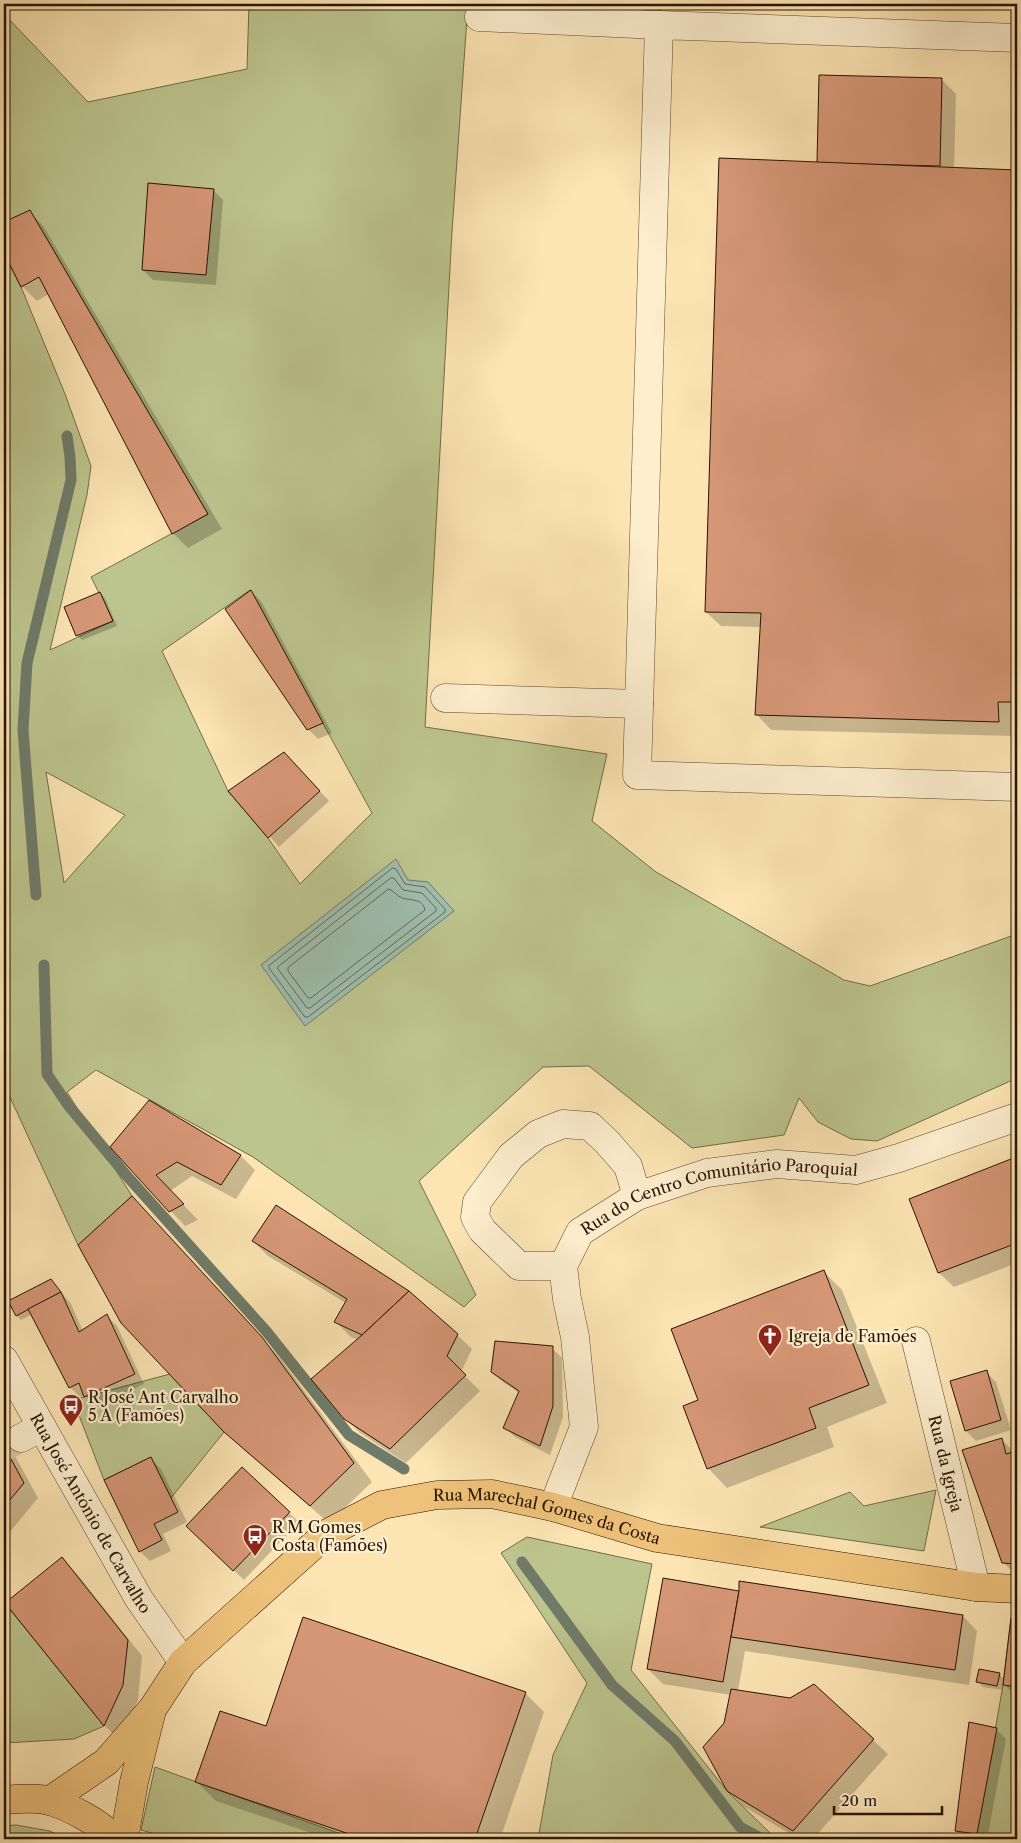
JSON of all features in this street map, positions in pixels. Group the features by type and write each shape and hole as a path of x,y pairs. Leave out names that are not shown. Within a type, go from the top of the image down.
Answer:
{"main road":[{"name":"Rua Marechal Gomes da Costa","path":"49,1801 106,1762 153,1708 183,1662 326,1534 382,1505 437,1495 492,1494 553,1508 658,1538 976,1586 1017,1589"},
{"name":"Rua Marechal Gomes da Costa","path":"124,1839 134,1782 153,1708"},
{"path":"4,1800 49,1801 81,1814 109,1833 113,1839"}],"street":[{"path":"479,17 659,26 1017,38"},
{"path":"659,26 638,775 1017,787"},
{"path":"445,698 639,704"},
{"name":"Rua do Centro Comunitário Paroquial","path":"564,1266 580,1232 636,1196 707,1173 777,1164 856,1170 900,1158 1017,1116"},
{"path":"553,1508 584,1427 575,1337 567,1299 564,1266 520,1266 482,1230 475,1217 477,1202 511,1156 538,1134 564,1124 590,1126 608,1142 628,1166 636,1196"},
{"name":"Rua da Igreja","path":"916,1341 976,1586"},
{"name":"Rua José António de Carvalho","path":"4,1360 32,1433 139,1599 183,1662"}],"green space":[{"path":"249,4 468,4 452,231 425,727 607,754 592,821 656,872 844,980 870,986 1017,934 1017,1078 877,1141 851,1139 818,1122 799,1098 784,1135 692,1148 589,1066 543,1067 419,1181 476,1295 464,1307 253,1157 96,1070 67,1092 132,1196 78,1245 9,1095 4,1026 4,253 21,287 65,394 91,466 87,495 50,650 113,621 91,577 208,514 30,211 4,222 4,14 88,102 247,69","holes":["250,590 372,813 300,884 268,838 228,791 162,651","46,772 125,815 64,883"]},
{"path":"170,1374 224,1432 171,1498 151,1457 104,1480 73,1400"},
{"path":"936,1490 924,1551 760,1527 850,1492 864,1506"},
{"path":"527,1537 652,1564 631,1670 727,1791 771,1834 781,1839 538,1839 553,1755 587,1683 501,1553"},
{"path":"4,1602 104,1726 74,1739 4,1743"},
{"path":"1011,1618 1017,1619 1017,1839 976,1839 1003,1685"},
{"path":"155,1767 355,1839 173,1839 141,1830"},
{"path":"16,1825 50,1831 65,1839 4,1839 4,1826"}],"water":[{"path":"396,859 408,880 428,882 454,911 305,1026 261,965"}],"building":[{"path":"819,75 942,78 940,166 817,163"},
{"path":"719,158 1017,170 1017,702 998,702 999,722 755,715 761,613 705,612"},
{"path":"148,183 214,189 206,275 142,270"},
{"path":"30,210 208,514 172,534 39,277 21,287 4,253 4,222"},
{"path":"251,590 323,723 307,730 225,609"},
{"path":"100,592 113,621 76,636 64,607"},
{"path":"284,752 320,791 268,838 228,791"},
{"path":"149,1100 241,1155 221,1185 177,1162 156,1175 184,1204 169,1212 110,1147"},
{"path":"1011,1159 1017,1174 1017,1243 938,1273 909,1199"},
{"path":"132,1196 262,1337 354,1463 310,1506 224,1432 121,1323 78,1245"},
{"path":"276,1205 409,1291 362,1335 334,1322 347,1299 252,1241"},
{"name":"Igreja de Famões","path":"824,1270 869,1385 809,1408 816,1428 707,1469 683,1406 698,1400 671,1329"},
{"path":"51,1279 61,1292 16,1316 8,1301"},
{"path":"409,1291 458,1334 447,1356 466,1375 390,1449 344,1419 311,1379"},
{"path":"61,1292 79,1332 107,1314 135,1374 84,1397 79,1383 69,1388 28,1309"},
{"path":"495,1341 553,1346 553,1406 540,1446 503,1428 519,1391 491,1372"},
{"path":"987,1370 1001,1420 965,1431 950,1381"},
{"path":"1002,1438 1006,1454 1017,1451 1017,1564 1002,1563 962,1450"},
{"path":"4,1446 24,1483 4,1507"},
{"path":"151,1457 178,1512 154,1524 162,1540 139,1552 104,1480"},
{"path":"242,1467 290,1512 233,1571 186,1526"},
{"path":"62,1557 128,1640 123,1685 104,1726 5,1603"},
{"path":"663,1578 739,1591 723,1682 647,1669"},
{"path":"739,1581 963,1615 955,1670 731,1637"},
{"path":"303,1617 526,1692 475,1839 364,1839 195,1782 220,1711 266,1726"},
{"path":"1011,1618 1017,1619 1017,1687 1003,1685"},
{"path":"979,1669 1000,1673 997,1686 976,1682"},
{"path":"814,1684 874,1739 793,1831 727,1791 703,1747 724,1723 731,1689 790,1698"},
{"path":"969,1722 997,1728 977,1834 955,1831"}],"waterway":[{"path":"36,895 23,730 27,663 71,480 67,436"},
{"path":"44,965 47,1074 68,1105 127,1176 266,1331 349,1435 404,1469"},
{"path":"522,1562 612,1685 675,1741 740,1827 762,1839"}],"tunnel":[{"path":"4,1447 21,1438"}],"place":[{"name":"Igreja de Famões","path":"770,1357"},
{"name":"R José Ant Carvalho 5 A (Famões)","path":"71,1427"},
{"name":"R M Gomes Costa (Famões)","path":"255,1557"}]}
